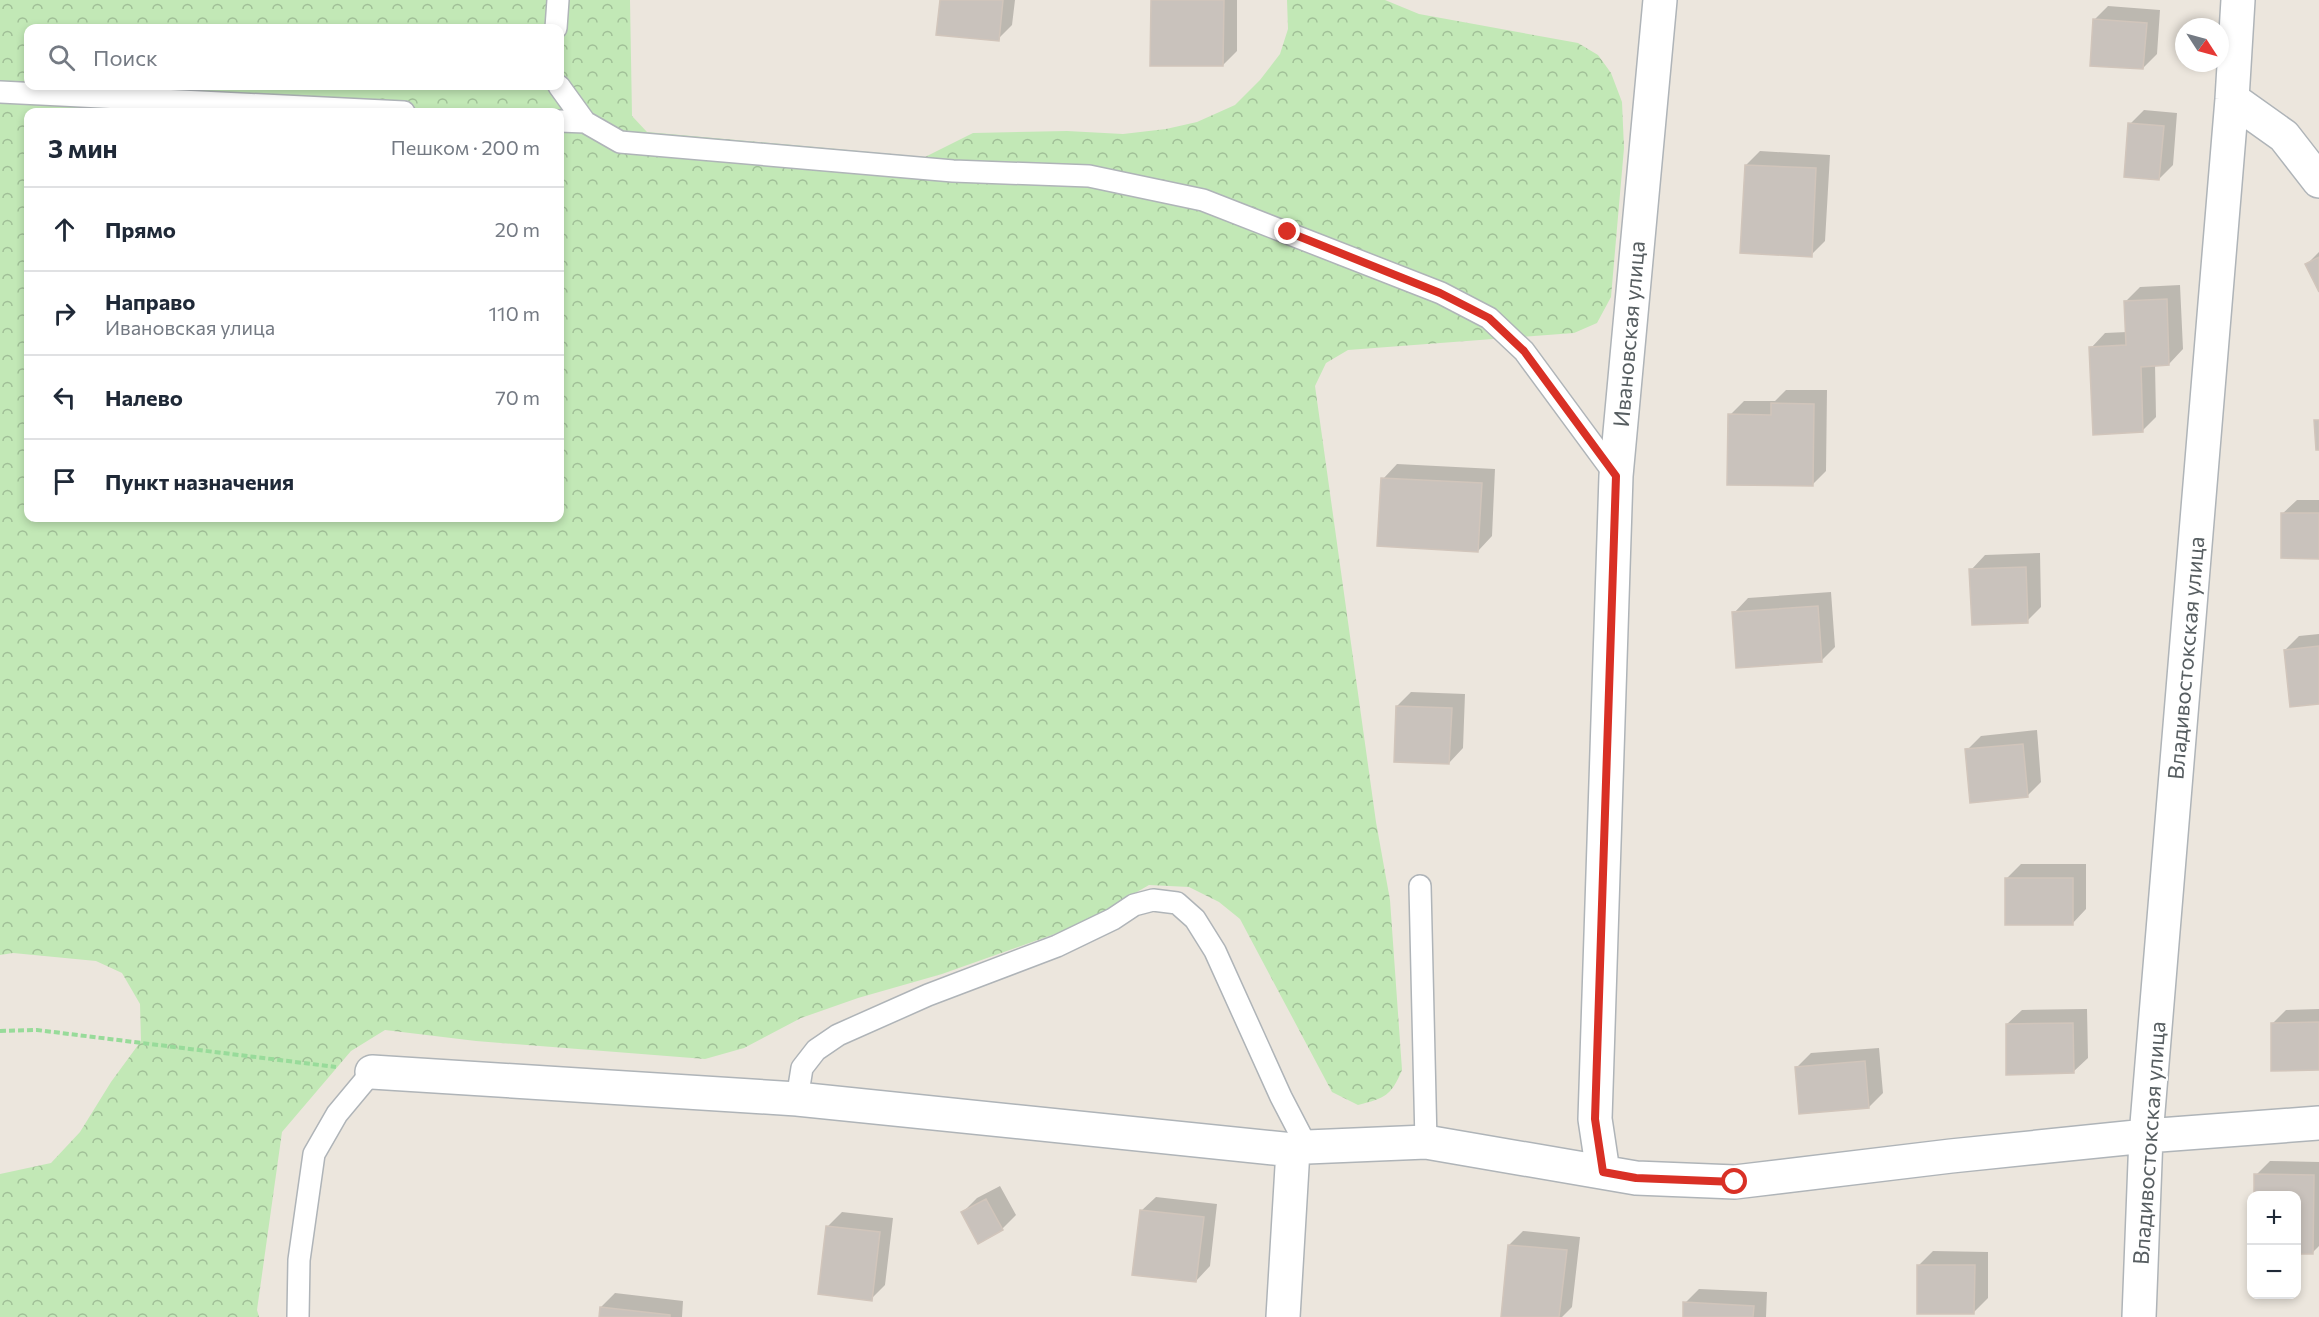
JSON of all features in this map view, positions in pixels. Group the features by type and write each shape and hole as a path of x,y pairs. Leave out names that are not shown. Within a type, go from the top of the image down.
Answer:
{"street":[{"name":"Ивановская улица","path":"1603,1172 1595,1119 1616,476 1660,0"},
{"name":"Владивостокская улица","path":"2139,1317 2146,1136 2232,99 2238,0"},
{"path":"2232,99 2284,136 2319,181"},
{"path":"372,1071 798,1099 1300,1149 1426,1142 1636,1178 1735,1182 1951,1156 2146,1136 2319,1123"},
{"path":"1283,1317 1300,1149"}],"lane":[{"path":"556,24 558,0"},
{"path":"562,90 585,122 620,142 953,171 1089,176 1203,200 1440,293 1489,318 1524,351 1616,476"},
{"path":"0,92 323,108"},
{"path":"564,120 585,122"},
{"path":"1420,886 1426,1142"},
{"path":"798,1099 802,1068 816,1050 838,1035 928,995 1057,946 1113,919 1134,905 1153,900 1177,903 1195,919 1215,951 1281,1097 1300,1149"},
{"path":"298,1317 299,1260 314,1154 337,1114 372,1071"}],"path":[{"path":"0,1030 37,1030 372,1071"}],"green space":[{"path":"0,0 630,0 632,116 647,132 925,157 973,133 1067,131 1123,134 1166,129 1197,122 1235,105 1260,80 1280,54 1288,29 1287,0 1385,0 1419,14 1578,43 1598,55 1611,73 1622,102 1624,148 1611,297 1597,323 1574,333 1348,350 1326,363 1315,386 1376,822 1390,900 1402,1070 1390,1091 1381,1098 1358,1105 1332,1092 1240,919 1219,902 1189,887 1149,885 1080,925 942,974 858,998 801,1018 744,1048 705,1059 476,1041 385,1030 351,1051 282,1132 257,1310 259,1317 0,1317 0,1174 51,1163 80,1132 111,1082 141,1041 140,1004 122,973 96,961 13,953 0,955"}],"building":[{"path":"940,0 1003,0 999,41 936,35"},
{"path":"1151,0 1224,0 1223,66 1150,66"},
{"path":"2093,19 2147,23 2143,69 2090,66"},
{"path":"2128,123 2164,126 2159,180 2124,177"},
{"path":"1745,165 1816,168 1812,257 1740,253"},
{"path":"2319,257 2319,292 2305,264"},
{"path":"2167,299 2169,365 2141,367 2143,432 2093,435 2089,347 2126,345 2124,301"},
{"path":"1771,403 1814,404 1813,486 1727,485 1728,414 1771,415"},
{"path":"2314,420 2319,420 2319,450 2316,450"},
{"path":"1381,478 1482,483 1478,552 1377,546"},
{"path":"2281,513 2319,513 2319,559 2281,558"},
{"path":"2026,567 2028,623 1972,625 1969,569"},
{"path":"1818,606 1822,662 1736,668 1732,612"},
{"path":"2319,646 2319,704 2290,707 2284,650"},
{"path":"1396,706 1452,708 1449,764 1394,762"},
{"path":"2023,744 2028,797 1970,803 1965,749"},
{"path":"2005,878 2073,878 2073,925 2005,925"},
{"path":"2319,1022 2319,1070 2271,1071 2271,1023"},
{"path":"2073,1023 2074,1073 2006,1075 2006,1024"},
{"path":"1865,1061 1869,1108 1799,1114 1795,1067"},
{"path":"2254,1174 2314,1175 2313,1254 2301,1254 2301,1191 2254,1191"},
{"path":"986,1199 1003,1230 978,1244 961,1212"},
{"path":"1140,1210 1204,1217 1196,1282 1132,1275"},
{"path":"826,1226 880,1232 872,1301 818,1294"},
{"path":"1508,1245 1567,1250 1559,1317 1501,1317"},
{"path":"1917,1265 1975,1265 1974,1314 1917,1314"},
{"path":"1683,1302 1754,1306 1753,1317 1683,1317"},
{"path":"600,1307 670,1315 670,1317 599,1317"}],"route":[{"path":"1288,232 1440,293 1489,318 1524,351 1616,476 1595,1119 1603,1172 1636,1178 1735,1182"}]}
